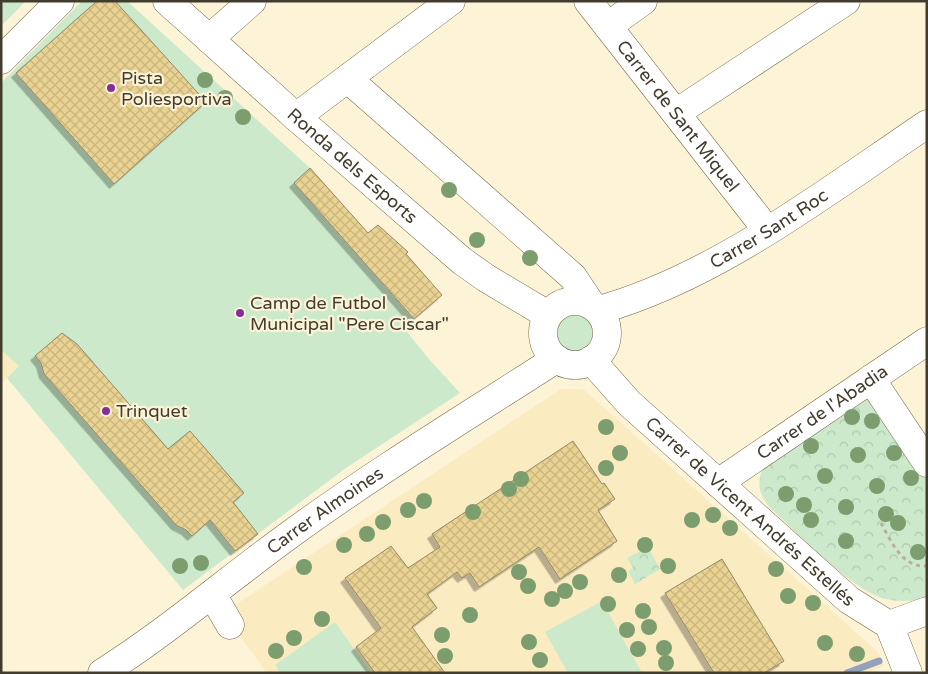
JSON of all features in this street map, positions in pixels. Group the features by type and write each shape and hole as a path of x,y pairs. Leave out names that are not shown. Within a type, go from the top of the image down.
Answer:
{"street":[{"path":"1,60 60,1"},
{"name":"Ronda dels Esports","path":"167,1 296,117 462,261 486,278 548,315"},
{"path":"209,38 252,1"},
{"path":"296,117 451,1"},
{"name":"Carrer de Sant Miquel","path":"588,1 767,230"},
{"path":"608,26 643,1"},
{"path":"676,113 846,1"},
{"path":"348,79 573,277 604,319 607,339 603,349 591,360 576,365 566,364 556,359 548,351 543,341 542,330 548,315 561,303 571,300 581,301 595,307"},
{"name":"Carrer Sant Roc","path":"595,307 638,298 706,266 788,218 927,124"},
{"name":"Carrer de l'Abadia","path":"718,483 927,341"},
{"name":"Carrer Almoines","path":"102,673 131,655 289,535 356,489 556,359"},
{"name":"Carrer de Vicent Andrés Estellés","path":"591,360 608,382 629,403 849,600 889,625"},
{"path":"871,379 927,462"},
{"path":"212,594 230,625"},
{"path":"908,673 889,625 927,611"}],"path":[{"path":"881,523 899,554 909,562 927,566"}],"shaded area":[{"path":"1,350 19,366 1,384"},
{"path":"561,389 583,389 878,652 884,666 865,673 267,673 223,613"}],"green space":[{"path":"1,1 26,1 1,26"},
{"path":"82,1 127,1 310,168 368,233 378,225 408,252 379,280 414,319 404,328 460,393 346,468 183,590 7,378 19,366 1,350 1,83"},
{"path":"576,312 591,318 597,333 591,348 576,354 561,348 555,333 561,318"},
{"path":"870,392 927,475 927,599 895,601 885,599 857,585 826,560 771,509 760,490 762,468"},
{"path":"648,547 660,569 635,584 628,571 633,568 627,558"},
{"path":"602,601 642,673 568,673 545,632"},
{"path":"335,622 371,673 280,673 275,665"}],"building":[{"name":"Pista Poliesportiva","path":"97,1 115,1 206,102 114,184 16,73"},
{"path":"310,168 368,233 378,225 408,252 406,254 442,295 414,319 294,183"},
{"name":"Trinquet","path":"62,333 77,344 168,449 190,431 244,493 233,502 258,534 235,551 210,520 192,536 186,530 176,525 44,374 41,363 35,356"},
{"path":"573,441 602,484 604,483 615,499 598,510 617,541 560,579 539,547 479,587 470,573 462,578 457,572 427,594 437,608 412,627 445,673 375,673 356,647 381,628 345,578 391,546 408,568 440,547 432,534"},
{"path":"722,559 784,661 764,673 714,673 665,593"}],"waterway":[{"path":"847,673 879,661"}],"place":[{"name":"Pista Poliesportiva","path":"111,88"},
{"name":"Camp de Futbol Municipal \"Pere Ciscar\"","path":"240,313"},
{"name":"Trinquet","path":"106,411"}]}
